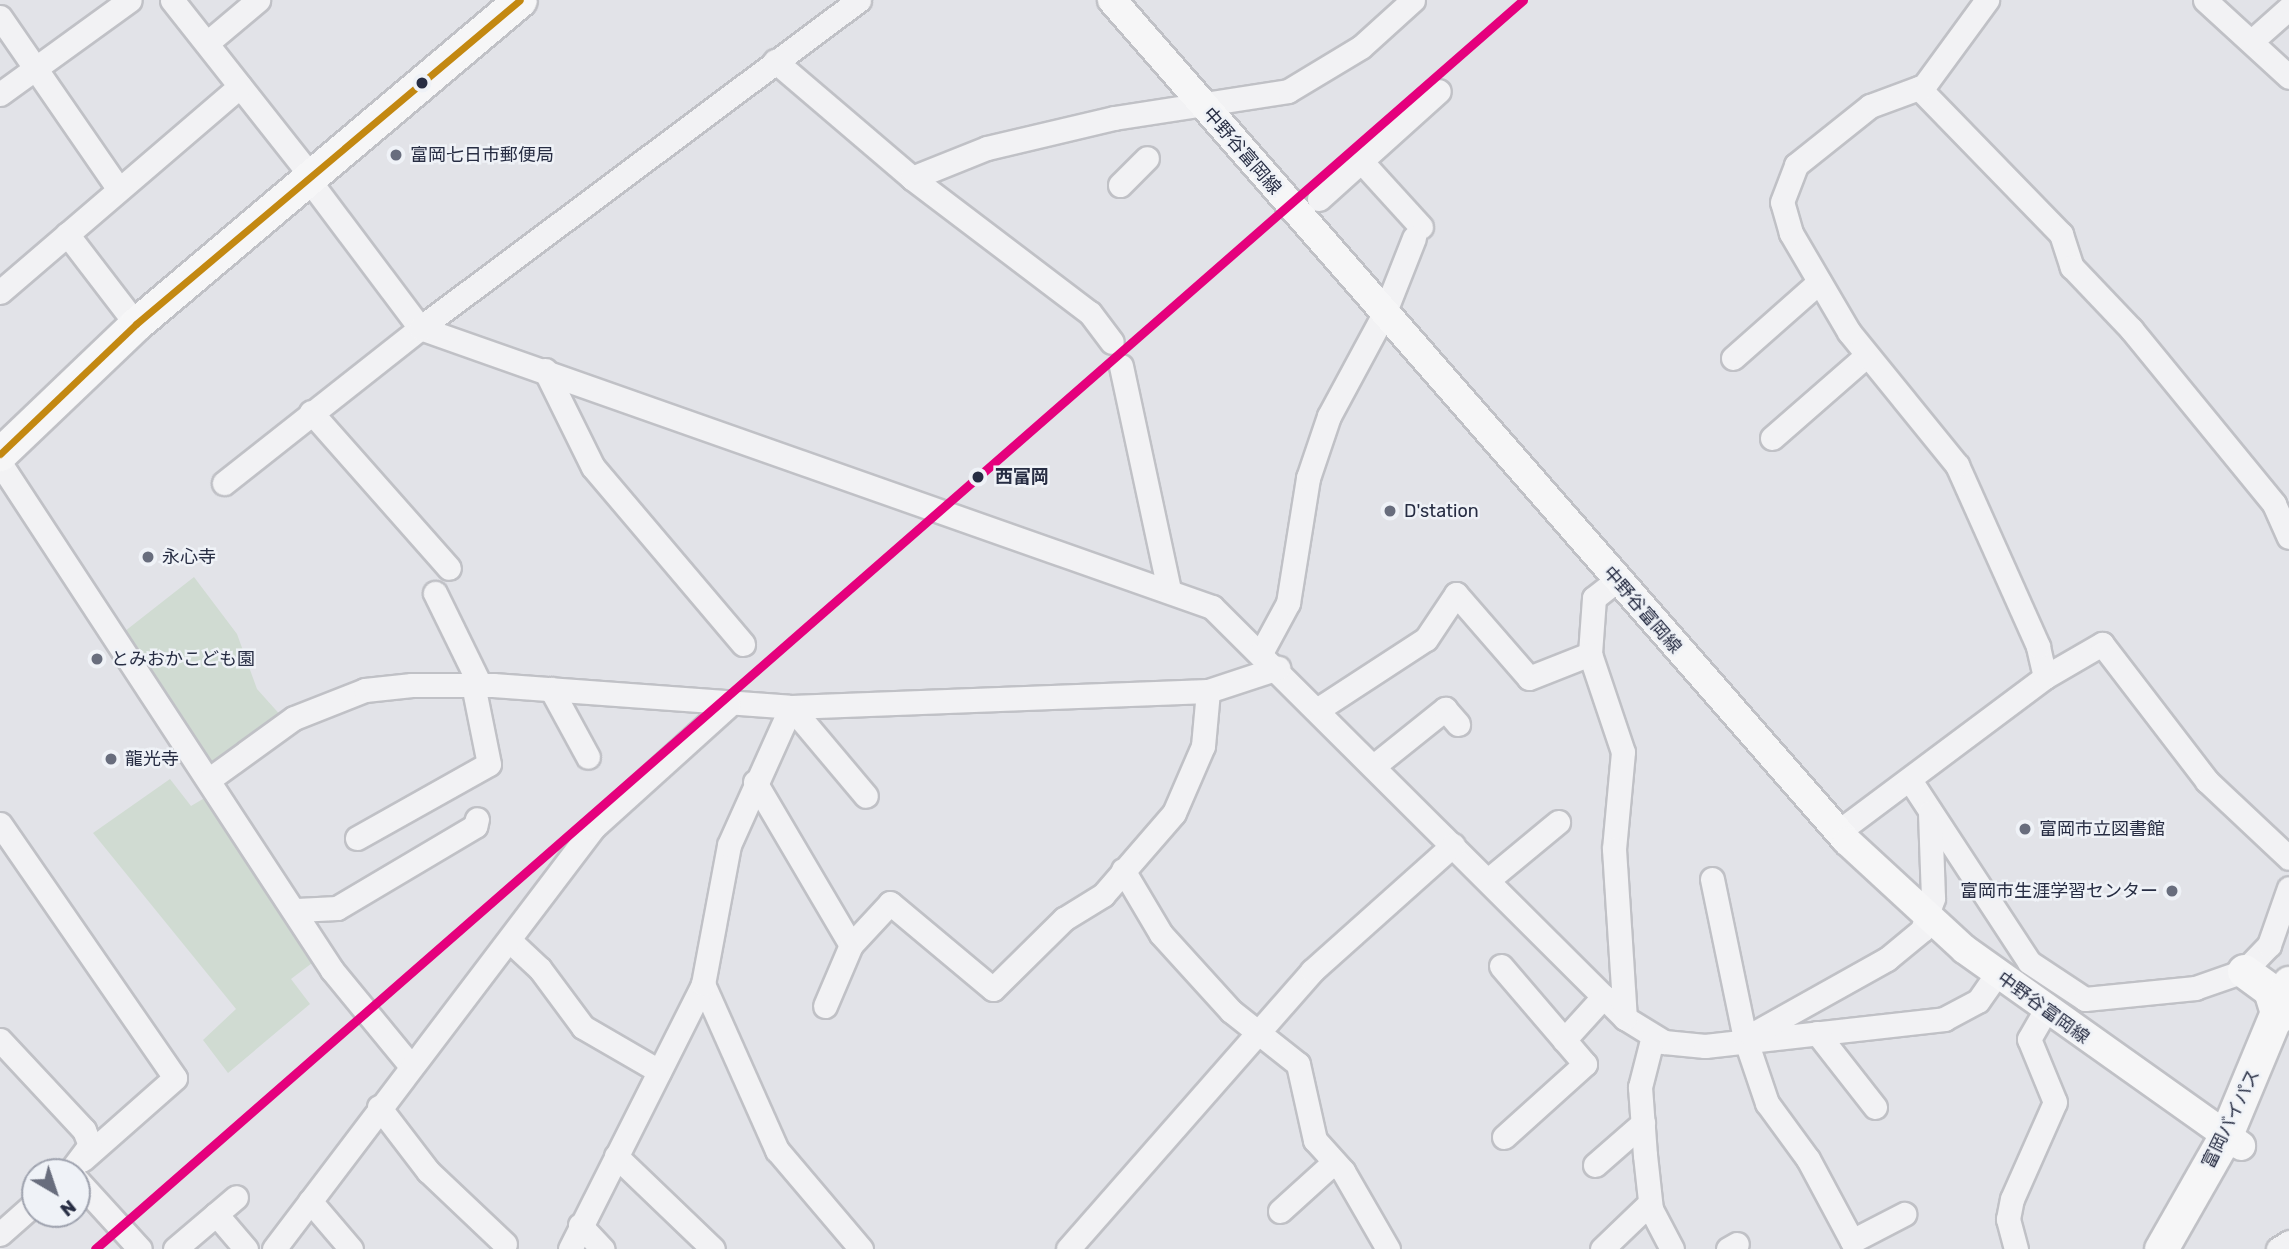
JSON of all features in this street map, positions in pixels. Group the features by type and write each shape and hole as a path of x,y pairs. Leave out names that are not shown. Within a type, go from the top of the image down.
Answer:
{"highway":[{"path":"0,454 136,324 520,0"},
{"path":"2244,971 2270,990 2284,1028"},
{"name":"富岡バイパス","path":"2181,1249 2284,1028 2289,983"},
{"name":"富岡バイパス","path":"2161,1249 2233,1142"}],"main road":[{"name":"中野谷富岡線","path":"1112,0 1838,832 1929,919 1997,974 2233,1142"}],"street":[{"path":"0,94 130,0"},
{"path":"172,0 311,179 420,328 1169,589 1212,607 1320,708 1625,1017 1653,1036 1684,1047 1745,1038 1944,1019 1978,1001 1997,974"},
{"path":"207,43 258,0"},
{"path":"224,483 420,328 859,0"},
{"path":"1987,0 1919,88 1870,106 1796,165 1782,202 1791,233 1819,282 1867,355 1956,465 2038,646 2045,677"},
{"path":"2205,0 2253,40 2289,77"},
{"path":"912,178 987,148 1200,103 1288,91 1360,47 1407,2"},
{"path":"2253,40 2289,8"},
{"path":"0,18 118,188"},
{"path":"775,61 912,178 1090,313 1112,342"},
{"path":"0,292 240,86"},
{"path":"1919,88 2061,233 2077,274 2131,328 2274,504 2289,537"},
{"path":"1319,199 1438,91"},
{"path":"1120,185 1147,158"},
{"path":"211,778 294,718 365,690 477,685 551,689 728,706 791,707 1208,691 1270,659 1288,603 1308,478 1329,416 1384,314 1418,233 1361,161"},
{"path":"67,234 136,324"},
{"path":"1733,358 1819,282"},
{"path":"1772,438 1867,355"},
{"path":"1121,366 1169,589"},
{"path":"545,370 593,467 743,644"},
{"path":"311,412 449,568"},
{"path":"0,463 211,778 364,1016 410,1065"},
{"path":"1617,580 1594,598 1590,654 1623,752 1614,849 1625,1017"},
{"path":"356,838 489,764 477,685 435,593"},
{"path":"1320,708 1426,639 1456,594 1529,678 1590,654"},
{"path":"1838,832 1997,717 2045,677 2102,644 2207,780 2289,858"},
{"path":"551,689 588,757"},
{"path":"825,1006 851,944 890,903 993,989 1123,870 1174,813 1203,746 1208,691"},
{"path":"274,1249 410,1065 594,827 728,706"},
{"path":"570,1249 703,984 729,845 755,782 791,707"},
{"path":"791,707 866,796"},
{"path":"1375,765 1445,709 1458,724"},
{"path":"1910,780 2038,971 2085,999 2121,1000 2195,988 2244,971 2269,946 2289,888"},
{"path":"755,782 851,944"},
{"path":"1745,1038 1894,955 1929,919 1929,808"},
{"path":"297,910 337,908 475,826 477,819"},
{"path":"1488,880 1558,822"},
{"path":"0,824 175,1078 90,1158"},
{"path":"1068,1249 1260,1035 1312,971 1453,845"},
{"path":"1123,870 1161,934 1260,1035 1298,1064 1315,1140 1334,1162 1380,1246"},
{"path":"1712,879 1745,1038 1767,1103 1808,1159 1852,1241 1904,1214"},
{"path":"509,940 540,969 583,1027 659,1071"},
{"path":"1501,966 1585,1064 1504,1137"},
{"path":"703,984 776,1150 861,1249"},
{"path":"1564,1040 1604,996"},
{"path":"2016,1249 2008,1219 2012,1199 2054,1102 2029,1040 2046,1010"},
{"path":"1817,1033 1875,1107"},
{"path":"1653,1036 1640,1087 1650,1203 1670,1248"},
{"path":"0,1040 84,1130 90,1145 83,1158"},
{"path":"379,1107 428,1171 505,1244"},
{"path":"1595,1165 1643,1124"},
{"path":"616,1156 713,1249"},
{"path":"1280,1211 1334,1162"},
{"path":"91,1191 127,1244"},
{"path":"175,1249 236,1197"},
{"path":"310,1201 351,1249"},
{"path":"1602,1249 1650,1203"},
{"path":"216,1214 246,1249"},
{"path":"0,1234 21,1215"},
{"path":"580,1225 602,1249"},
{"path":"2278,1249 2289,1242"}],"shaded area":[{"path":"194,577 237,634 257,689 283,718 213,769 120,635"},
{"path":"170,779 191,806 213,793 320,957 291,979 310,1004 228,1073 203,1040 236,1009 93,833"}],"transit line":[{"path":"0,454 136,324 520,0"},
{"path":"95,1249 1523,0"}],"place":[{"name":"富岡七日市郵便局","path":"396,155"},
{"name":"西富岡","path":"978,477"},
{"name":"D'station","path":"1390,511"},
{"name":"永心寺","path":"148,557"},
{"name":"とみおかこども園","path":"97,659"},
{"name":"龍光寺","path":"111,759"},
{"name":"富岡市立図書館","path":"2025,829"},
{"name":"富岡市生涯学習センター","path":"2172,891"}]}
